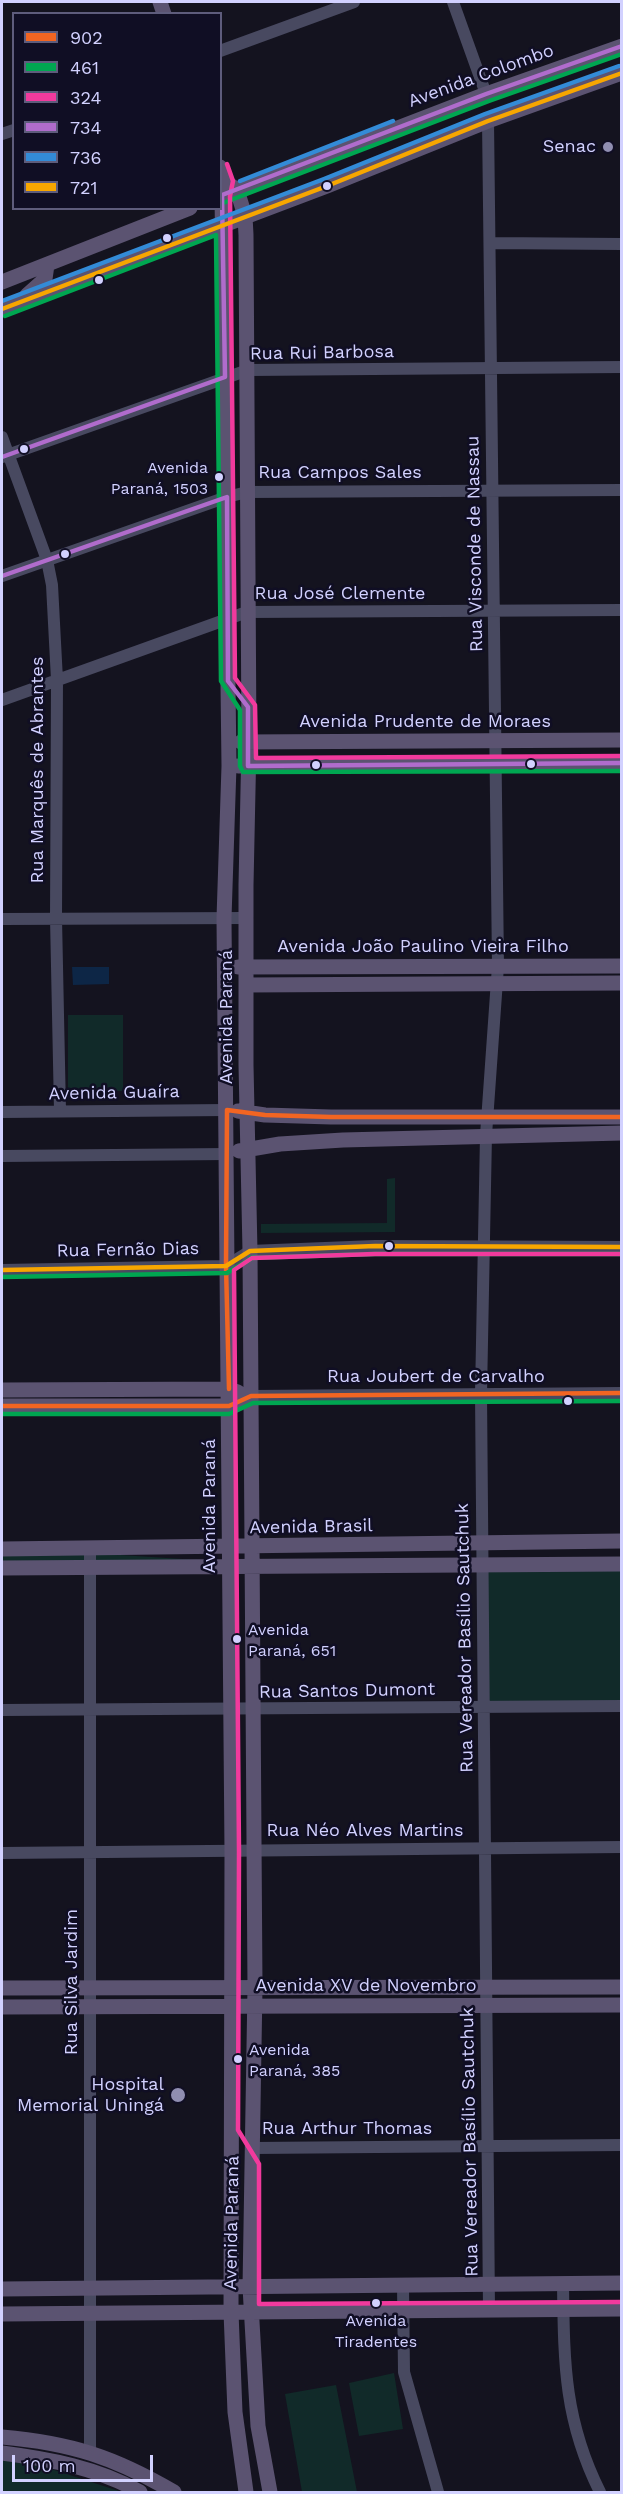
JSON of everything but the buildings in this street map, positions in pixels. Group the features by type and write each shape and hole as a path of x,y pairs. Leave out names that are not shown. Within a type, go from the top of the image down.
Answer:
{"main road":[{"name":"Avenida Colombo","path":"226,191 619,47"},
{"path":"619,47 621,65"},
{"path":"560,67 570,93"},
{"path":"7,307 488,121 621,73"},
{"path":"222,175 226,191"},
{"name":"Avenida Paraná","path":"226,191 245,216 246,248 249,742 246,1065 250,1251 255,1850 250,2288 258,2426 270,2493"},
{"name":"Avenida Paraná","path":"226,191 223,224 229,766 224,967 227,1043 226,1266 232,1851 231,2312 235,2412 246,2493"},
{"path":"2,282 185,210"},
{"path":"224,250 246,248"},
{"path":"7,307 45,279 47,265"},
{"path":"226,439 247,466"},
{"path":"227,558 248,531"},
{"path":"228,681 248,707"},
{"name":"Avenida Prudente de Moraes","path":"229,742 621,740"},
{"path":"229,766 621,763"},
{"path":"226,855 246,885"},
{"name":"Avenida João Paulino Vieira Filho","path":"224,967 621,966"},
{"name":"Avenida João Paulino Vieira Filho","path":"246,985 621,983"},
{"path":"227,1043 246,1065"},
{"path":"227,1110 331,1117 621,1117"},
{"path":"227,1154 280,1144 343,1140 621,1133"},
{"path":"227,1212 249,1191"},
{"path":"228,1319 251,1346"},
{"path":"2,1390 229,1389 251,1396"},
{"path":"2,1406 229,1406 251,1396"},
{"path":"229,1468 251,1447"},
{"name":"Avenida Brasil","path":"2,1549 252,1548 621,1541"},
{"path":"2,1569 621,1564"},
{"path":"230,1631 253,1598"},
{"path":"231,1744 254,1771"},
{"path":"232,1951 255,1921"},
{"name":"Avenida XV de Novembro","path":"2,1988 621,1988"},
{"name":"Avenida XV de Novembro","path":"2,2007 621,2005"},
{"path":"230,2132 252,2165"},
{"path":"231,2213 252,2189"},
{"path":"2,2289 621,2283"},
{"path":"2,2314 621,2309"},
{"path":"2,2437 60,2444 90,2452 148,2477 174,2493"},
{"path":"2,2453 53,2459 127,2485 140,2493"}],"street":[{"path":"222,50 354,2"},
{"path":"453,2 486,94"},
{"name":"Rua Visconde de Nassau","path":"488,121 498,966"},
{"path":"490,243 621,244"},
{"name":"Rua Rui Barbosa","path":"5,455 225,376 248,370 621,367"},
{"name":"Rua Marquês de Abrantes","path":"2,437 5,455 47,560 52,585 57,680 56,918 60,1112"},
{"name":"Rua Campos Sales","path":"2,576 247,492 621,490"},
{"name":"Rua José Clemente","path":"2,700 247,612 621,610"},
{"path":"2,919 246,918"},
{"name":"Rua Vereador Basílio Sautchuk","path":"489,2310 481,1394 486,1135 498,966"},
{"name":"Avenida Guaíra","path":"2,1112 227,1110"},
{"path":"2,1156 227,1154"},
{"path":"226,1266 250,1251 483,1245 621,1246"},
{"name":"Rua Fernão Dias","path":"2,1270 226,1266"},
{"name":"Rua Joubert de Carvalho","path":"251,1396 621,1393"},
{"name":"Rua Silva Jardim","path":"90,1549 90,2452"},
{"name":"Rua Santos Dumont","path":"2,1710 621,1706"},
{"name":"Rua Néo Alves Martins","path":"2,1853 621,1847"},
{"name":"Rua Arthur Thomas","path":"253,2148 621,2145"},
{"path":"563,2284 565,2379 573,2425 600,2493"},
{"path":"403,2286 404,2372 438,2493"}],"green space":[{"path":"68,1015 123,1015 123,1091 68,1091"},
{"path":"395,1178 395,1232 261,1233 261,1224 387,1223 387,1179"},
{"path":"2,1553 90,1553 229,1562 2,1564"},
{"path":"621,1564 621,1706 484,1708 482,1565"},
{"path":"394,2373 403,2429 359,2436 349,2383"},
{"path":"336,2385 357,2492 302,2492 285,2394"},
{"path":"2,2460 45,2467 122,2492 2,2492"}],"water":[{"path":"72,967 109,967 109,984 73,985"}],"transit line":[{"name":"734","path":"2,457 225,377 222,195 486,94 622,46"},
{"name":"461","path":"223,203 489,101 622,54"},
{"name":"736","path":"2,301 324,179 485,114 619,66"},
{"name":"721","path":"2,309 327,186 488,121 622,73"},
{"name":"736","path":"240,181 393,121"},
{"name":"324","path":"227,164 233,181 230,196 235,678 255,705 256,758 622,756"},
{"name":"461","path":"5,316 216,235 221,681 240,710 240,766 243,772 622,771"},
{"name":"734","path":"2,576 227,497 228,681 248,707 248,766 622,763"},
{"name":"902","path":"227,1110 265,1115 331,1117 622,1117"},
{"name":"902","path":"227,1110 226,1266 229,1389"},
{"name":"721","path":"2,1270 226,1266 250,1251 375,1246 622,1247"},
{"name":"461","path":"250,1258 375,1254 622,1254"},
{"name":"324","path":"622,1254 375,1254 252,1258 234,1270 239,1851 238,2130 259,2164 259,2304 622,2302"},
{"name":"461","path":"2,1277 227,1273 254,1257"},
{"name":"902","path":"2,1406 229,1406 251,1396 622,1393"},
{"name":"461","path":"2,1414 229,1414 253,1403 622,1401"}],"place":[{"name":"Senac","path":"608,147"},
{"name":"Avenida Paraná, 1503","path":"219,477"},
{"name":"Avenida Paraná, 651","path":"237,1639"},
{"name":"Avenida Paraná, 385","path":"238,2059"},
{"name":"Hospital Memorial Uningá","path":"178,2095"},
{"name":"Avenida Tiradentes","path":"376,2303"}]}
